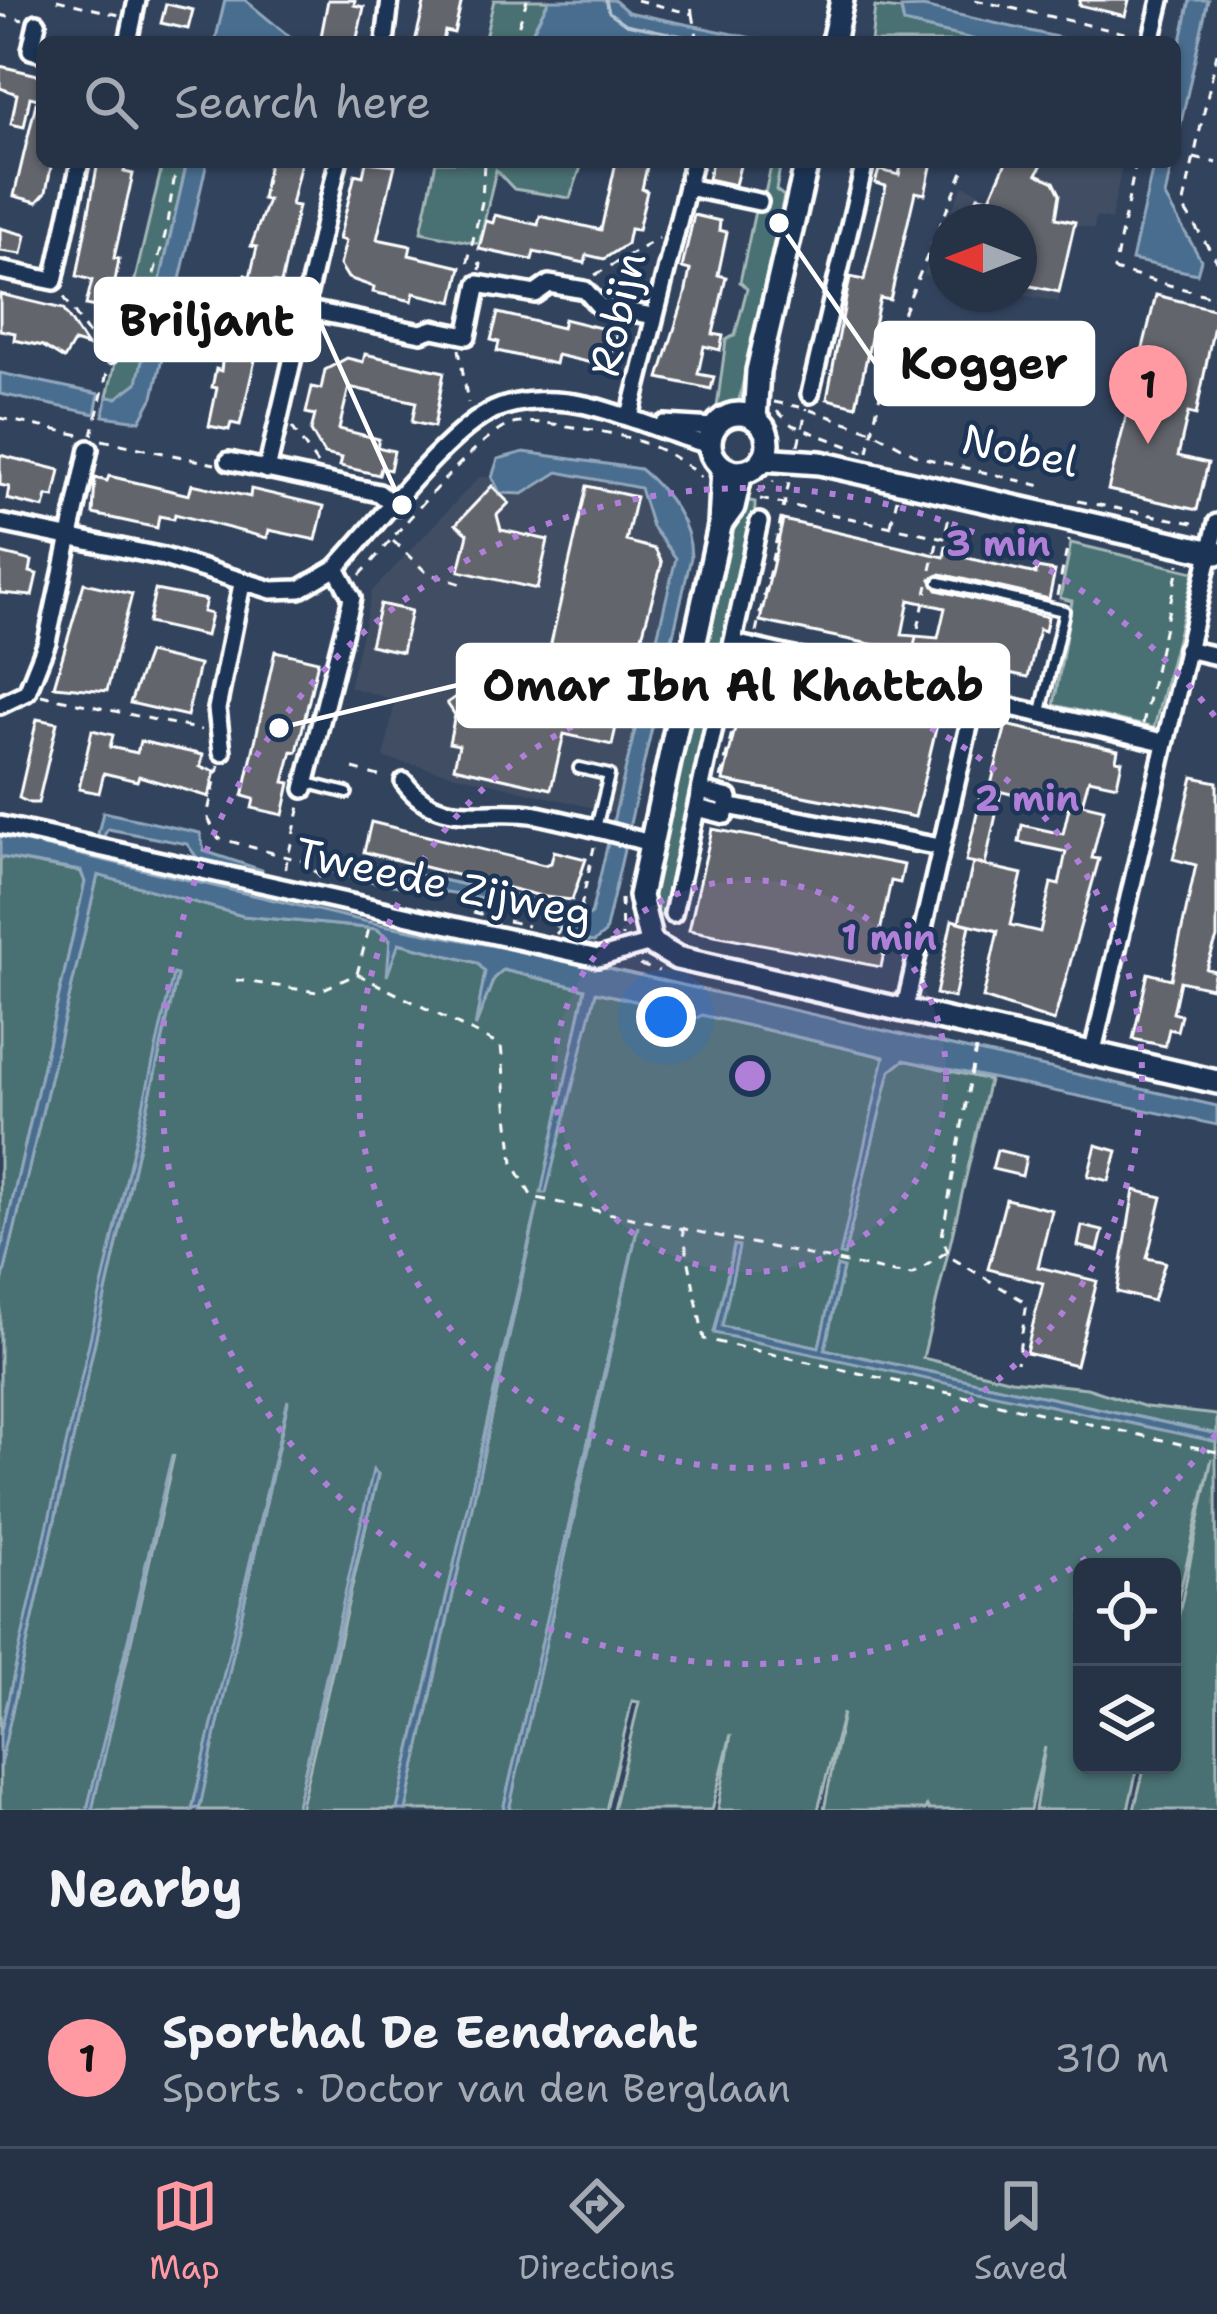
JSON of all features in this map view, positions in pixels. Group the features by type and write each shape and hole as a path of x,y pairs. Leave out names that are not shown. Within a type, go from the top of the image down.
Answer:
{"street":[{"path":"129,36 137,0"},
{"path":"386,36 390,0"},
{"path":"837,36 842,0"},
{"path":"1153,36 1161,0"},
{"path":"36,51 31,50 37,23"},
{"path":"0,270 54,281 79,168"},
{"path":"268,470 337,168"},
{"name":"Robijn","path":"630,417 692,168"},
{"path":"765,450 747,416 806,168"},
{"path":"809,402 864,168"},
{"path":"688,187 760,202"},
{"path":"304,309 421,333 434,329 467,336 478,284 536,294 549,284 585,290 599,306 652,316"},
{"path":"0,523 164,557 242,584 300,589 336,568 453,441 483,417 532,401 581,404 712,436 747,416"},
{"path":"712,436 740,485"},
{"path":"0,706 27,692 47,642 90,443"},
{"path":"765,450 797,448 820,463 906,472 1213,552"},
{"path":"765,450 740,485 720,526 639,840 640,896 651,944 677,958 1092,1055 1151,1074 1217,1082"},
{"path":"229,461 379,493 395,506"},
{"path":"673,914 710,800 734,643 759,523"},
{"path":"1092,1055 1216,526"},
{"path":"304,786 352,598 336,568"},
{"path":"221,743 217,710 242,584"},
{"path":"734,643 1163,742"},
{"path":"1186,649 1217,656"},
{"path":"906,683 910,663"},
{"path":"904,1012 975,699"},
{"path":"404,782 428,806 451,814 530,814 639,840"},
{"path":"710,800 940,848"},
{"name":"Tweede Zijweg","path":"0,824 598,958 651,944"}],"lane":[{"path":"938,582 1064,610 1041,714"},
{"path":"579,768 609,775 603,831"},
{"path":"304,786 347,794"}],"path":[{"path":"58,0 133,18"},
{"path":"515,36 527,0"},
{"path":"637,0 692,14"},
{"path":"691,0 697,36"},
{"path":"975,0 1134,36"},
{"path":"0,15 37,23"},
{"path":"1217,53 1183,207 1217,261"},
{"path":"1192,158 1217,163"},
{"path":"109,365 131,355 165,235 176,168"},
{"path":"478,284 482,264 468,261 482,202 484,168"},
{"path":"867,454 891,342 964,168"},
{"path":"1135,168 1114,270 1216,297 1217,282"},
{"name":"Robijn","path":"572,288 675,228"},
{"path":"54,281 109,365 90,443"},
{"path":"458,334 462,389 483,417"},
{"path":"773,401 809,402 920,457 1046,487"},
{"path":"710,800 753,647 809,402"},
{"path":"281,411 329,482"},
{"path":"0,418 90,443 217,465 229,461"},
{"path":"347,589 477,448 510,425 561,425 626,436 784,504 938,537 944,538 950,510"},
{"path":"792,425 797,448"},
{"path":"797,448 879,456"},
{"path":"891,527 906,472"},
{"name":"Nobel","path":"906,472 971,479"},
{"name":"Nobel","path":"1064,501 1216,526"},
{"path":"910,663 938,537"},
{"path":"1054,608 1070,538"},
{"path":"392,540 427,573 464,585"},
{"path":"1141,736 1183,545"},
{"path":"27,692 221,743 209,824 223,842 306,862 337,885"},
{"path":"353,770 404,782"},
{"path":"281,887 304,786"},
{"path":"547,938 581,907 603,831"},
{"path":"465,912 524,924 538,933"},
{"path":"236,980 316,992 357,974 371,918"},
{"path":"357,974 501,1046 512,1163 532,1197 912,1275 947,1251"},
{"path":"976,1049 941,1236 947,1251 1028,1303 1017,1364"},
{"path":"682,1227 704,1339 1217,1452"}],"shaded area":[{"path":"1000,168 1122,168 1111,220 1096,217 1094,229 1075,225 1058,302 1037,298 1037,204 955,204 963,185 988,196"},
{"path":"558,472 640,488 651,527 676,558 615,813 384,758 395,700 349,687 372,591 479,477 492,477 493,485 535,488"}],"green space":[{"path":"494,0 549,0 530,36 485,36"},
{"path":"875,7 901,10 904,23 959,36 872,36"},
{"path":"162,168 186,168 137,383 117,398 107,397"},
{"path":"435,168 581,168 570,198 514,189 496,170 479,244 421,232"},
{"path":"771,168 780,168 776,190 784,196 739,400 717,407 726,340 735,335 747,289 740,282 755,211 761,211"},
{"path":"741,499 755,502 755,511 662,916 650,914 665,826"},
{"path":"1071,543 1194,572 1154,728 1054,705 1072,601 1060,598"},
{"path":"0,857 81,872 85,882 0,1255"},
{"path":"98,875 243,916 377,929 390,939 389,969 398,943 478,963 485,972 476,1025 494,978 503,970 585,989 542,1193 596,992 670,1009 688,1021 702,1015 884,1057 844,1256 890,1071 904,1060 989,1080 923,1358 1011,1380 1087,1388 1146,1407 1217,1415 1217,1434 824,1349 843,1269 838,1267 819,1347 721,1326 739,1247 714,1332 1216,1439 1217,1810 1134,1810 1143,1774 1181,1774 1181,1604 1212,1458 1181,1587 1181,1558 1073,1558 1073,1774 1136,1774 1128,1810 1035,1810 1045,1747 1030,1810 929,1810 927,1806 925,1810 824,1810 843,1713 818,1810 718,1810 731,1734 712,1810 613,1810 639,1702 632,1701 606,1810 509,1810 638,1226 503,1810 406,1810 538,1204 397,1810 300,1810 378,1475 374,1471 296,1810 199,1810 288,1402 192,1810 92,1810 174,1455 87,1810 0,1810 0,1765 177,976 0,1735 0,1291"}],"water":[{"path":"225,0 245,0 289,36 216,36"},
{"path":"549,0 614,0 628,12 742,36 530,36"},
{"path":"1190,0 1208,0 1181,123 1181,41"},
{"path":"923,7 1052,36 959,36 904,23 901,8"},
{"path":"186,168 206,168 153,397 140,421 103,416 107,397 117,398 137,383"},
{"path":"1153,168 1171,168 1165,197 1201,260 1197,274 1132,260"},
{"path":"0,373 99,394 95,414 0,394"},
{"path":"524,452 640,469 676,508 690,544 691,557 605,933 594,942 573,939 518,907 359,879 328,870 325,863 329,856 527,898 581,922 591,914 676,558 652,527 640,488 558,472 523,494 500,493 492,477 498,459"},
{"path":"103,812 200,833 204,851 262,870 262,874 198,859 187,844 108,829 102,839 98,834"},
{"path":"0,836 368,922 594,965 1217,1106 1217,1125 904,1060 890,1071 844,1256 840,1255 884,1057 702,1015 689,1022 670,1009 596,992 546,1193 541,1193 585,989 503,970 494,978 475,1027 485,972 478,963 399,943 387,976 390,939 377,929 243,916 98,875 0,1291 0,1255 85,882 81,871 0,857"},
{"path":"173,974 177,975 0,1765 0,1735"},
{"path":"538,1203 406,1810 397,1810"},
{"path":"638,1226 509,1810 503,1810"},
{"path":"734,1245 739,1246 722,1326 819,1347 837,1266 843,1268 825,1349 1217,1434 1217,1442 714,1333"},
{"path":"288,1400 200,1807 192,1810"},
{"path":"172,1455 92,1810 87,1810"},
{"path":"373,1470 378,1474 296,1810"}],"building":[{"path":"328,0 355,0 354,5 364,7 357,36 321,36"},
{"path":"425,0 462,0 454,33 416,36"},
{"path":"1080,0 1129,0 1125,16 1079,5"},
{"path":"166,4 193,10 188,29 161,23"},
{"path":"0,66 36,75 36,98 30,97 24,127 11,124 17,94 0,88"},
{"path":"36,103 36,168 51,168 46,192 37,202 14,196"},
{"path":"97,168 125,168 124,172 133,174 114,258 119,259 110,310 86,305 92,280 77,276"},
{"path":"268,168 300,168 291,205 298,206 281,284 273,282 240,425 231,423 229,430 209,426 217,388 212,387 216,369 221,371 227,321 232,323 245,275 250,277 257,247 251,246 268,200 262,199"},
{"path":"365,168 394,168 377,239 411,246 409,255 461,267 453,302 414,293 412,301 373,292 374,287 348,278 340,265 346,241 339,239 355,174 363,176"},
{"path":"615,168 647,168 638,230 630,229 627,244 604,259 587,255 585,263 534,252 532,260 479,249 486,221 493,223 495,215 538,225 540,216 601,230"},
{"path":"711,168 739,168 735,185 708,179"},
{"path":"901,168 931,168 925,194 915,192 890,300 880,298 856,406 827,399 850,277 864,280 886,186 875,183 879,170 899,175"},
{"path":"1003,168 1040,168 1037,174 1054,182 1060,194 1056,218 1075,222 1059,292 1037,287 1037,204 975,204 978,196 990,198"},
{"path":"694,215 720,221 719,230 727,232 718,275 726,277 713,334 723,336 720,350 704,346 698,374 714,377 711,389 659,378 685,295 690,270 682,268"},
{"path":"0,228 26,235 22,254 0,251"},
{"path":"0,294 63,309 87,346 74,342 64,359 43,346 14,340 15,333 0,330"},
{"path":"1156,295 1217,310 1196,415 1188,413 1178,456 1208,463 1197,510 1108,490"},
{"path":"498,313 562,328 564,319 617,332 610,358 602,357 600,365 557,355 555,364 497,351 499,342 491,340"},
{"path":"365,354 444,372 434,427 412,422 416,402 349,387 339,429 379,439 377,447 394,451 390,470 381,468 379,475 340,466 342,458 324,454 311,431 315,415 306,413 312,387 321,389 325,370 347,358 363,362"},
{"path":"0,455 60,470 54,497 47,496 44,508 7,499 9,487 0,485"},
{"path":"109,476 189,495 192,484 250,497 251,489 324,506 316,540 269,530 267,538 175,514 174,519 159,516 157,528 93,514 95,478 107,481"},
{"path":"492,486 509,503 497,515 501,530 548,540 537,589 459,571 468,534 456,524"},
{"path":"587,486 636,497 626,541 655,549 662,563 637,654 642,656 638,675 628,673 612,745 564,734 551,789 454,767 459,745 449,743 455,715 447,703 460,694 468,665 513,672 511,701 543,708 556,654 551,643"},
{"path":"783,520 944,557 946,546 969,551 967,558 1036,574 1037,568 1055,571 1049,599 941,574 931,579 937,590 1048,617 1045,631 1039,629 1028,677 760,621","holes":["909,600 945,608 938,638 902,635"]},
{"path":"0,553 32,561 30,572 37,574 32,596 0,593"},
{"path":"84,583 132,594 107,691 54,686"},
{"path":"155,590 206,600 203,612 211,614 206,636 148,623"},
{"path":"380,604 411,611 402,652 370,645"},
{"path":"275,651 318,661 297,752 292,751 284,782 290,783 283,815 252,808 254,799 243,796"},
{"path":"148,653 199,665 187,716 130,703"},
{"path":"746,679 939,716 915,817 723,781"},
{"path":"37,719 57,723 38,803 30,803 19,798"},
{"path":"1006,725 1118,750 1116,760 1122,761 1117,785 1089,779 1082,804 1104,809 1092,858 1099,859 1054,1021 983,998 998,931 959,922 973,863 1022,874 1010,925 1040,932 1051,883 1059,885 1066,852 1019,842 1022,825 1063,834 1069,808 990,789"},
{"path":"92,730 113,735 110,747 137,753 140,741 203,755 200,767 215,771 209,797 139,776 137,781 104,773 99,793 79,789"},
{"path":"1193,777 1217,782 1217,938 1206,969 1215,971 1211,988 1180,981 1173,1013 1181,1015 1177,1031 1169,1029 1165,1046 1133,1039 1148,973 1171,979 1196,865 1173,859"},
{"path":"983,788 1001,792 985,865 966,861"},
{"path":"371,822 544,865 551,863 554,851 586,859 572,900 545,897 364,852"},
{"path":"712,829 904,865 900,883 891,881 877,946 885,948 881,967 689,930"},
{"path":"952,920 970,925 954,998 936,994"},
{"path":"1096,1145 1117,1151 1109,1181 1088,1176"},
{"path":"997,1150 1026,1157 1022,1176 992,1169"},
{"path":"1134,1190 1162,1197 1147,1258 1165,1262 1153,1301 1117,1292"},
{"path":"1006,1199 1052,1210 1038,1267 1097,1281 1076,1365 1026,1353 1043,1283 988,1269"},
{"path":"1082,1226 1103,1231 1098,1251 1078,1246"}],"place":[{"name":"Kogger","path":"779,223"},
{"name":"Sporthal De Eendracht","path":"1148,444"},
{"name":"Briljant","path":"402,505"},
{"name":"Omar Ibn Al Khattab","path":"279,728"}]}
